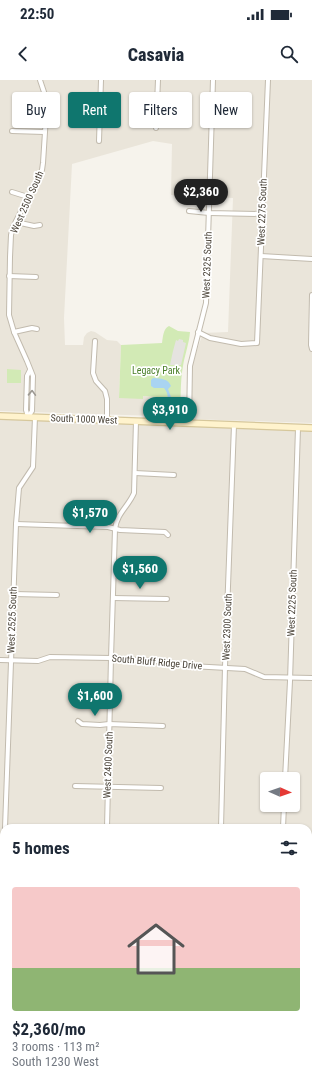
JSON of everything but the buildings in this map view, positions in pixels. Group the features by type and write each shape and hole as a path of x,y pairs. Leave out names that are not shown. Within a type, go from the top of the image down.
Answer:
{"main road":[{"name":"South 1000 West","path":"0,416 136,420 312,428"}],"street":[{"name":"West 2500 South","path":"28,417 32,410 33,376 14,332 9,315 9,276 11,235 42,170 44,158 44,132 47,101 40,80"},
{"path":"99,141 101,80"},
{"path":"158,80 158,92"},
{"name":"West 2325 South","path":"189,423 190,366 206,303 213,80"},
{"name":"West 2275 South","path":"198,332 210,338 233,343 257,343 268,80"},
{"path":"12,131 44,132"},
{"path":"12,192 28,197"},
{"path":"189,212 262,214"},
{"path":"16,222 34,226 40,225"},
{"path":"260,256 312,259"},
{"path":"9,276 36,278"},
{"path":"312,295 312,349"},
{"path":"14,332 32,328 37,329"},
{"path":"94,341 93,373 96,381 105,391 107,399 107,419"},
{"name":"West 2525 South","path":"5,824 16,524 19,488 33,467 35,417"},
{"name":"West 2400 South","path":"106,824 115,529 118,518 131,501 134,493 136,420"},
{"name":"West 2300 South","path":"221,824 234,425"},
{"name":"West 2225 South","path":"285,772 298,428"},
{"path":"135,473 174,475"},
{"path":"16,524 108,527 115,529 165,532 168,535"},
{"path":"14,594 58,595"},
{"path":"113,598 167,599"},
{"name":"South Bluff Ridge Drive","path":"0,660 38,661 50,656 111,658 168,662 191,666 245,669 264,677 312,678"},
{"path":"78,721 82,724 163,726"},
{"path":"75,786 161,788"},
{"path":"283,824 284,812"}],"shaded area":[{"path":"0,80 312,80 312,423 190,419 191,367 203,333 228,332 233,198 171,195 172,144 153,141 72,164 64,318 65,345 83,345 84,337 91,331 107,340 117,341 121,345 119,397 158,397 157,416 0,411"},
{"path":"179,339 186,343 181,365 170,365 176,340 178,341"},
{"path":"0,418 312,431 312,824 0,824"}],"green space":[{"name":"Legacy Park","path":"169,326 178,331 190,332 182,372 180,417 157,416 157,397 143,396 143,399 119,398 121,345 162,343 164,331"},
{"path":"7,369 21,370 21,383 7,383"}],"water":[{"path":"153,378 164,379 170,383 171,386 168,389 174,405 173,408 168,408 166,405 168,396 164,388 154,388 151,386 151,380"}]}
